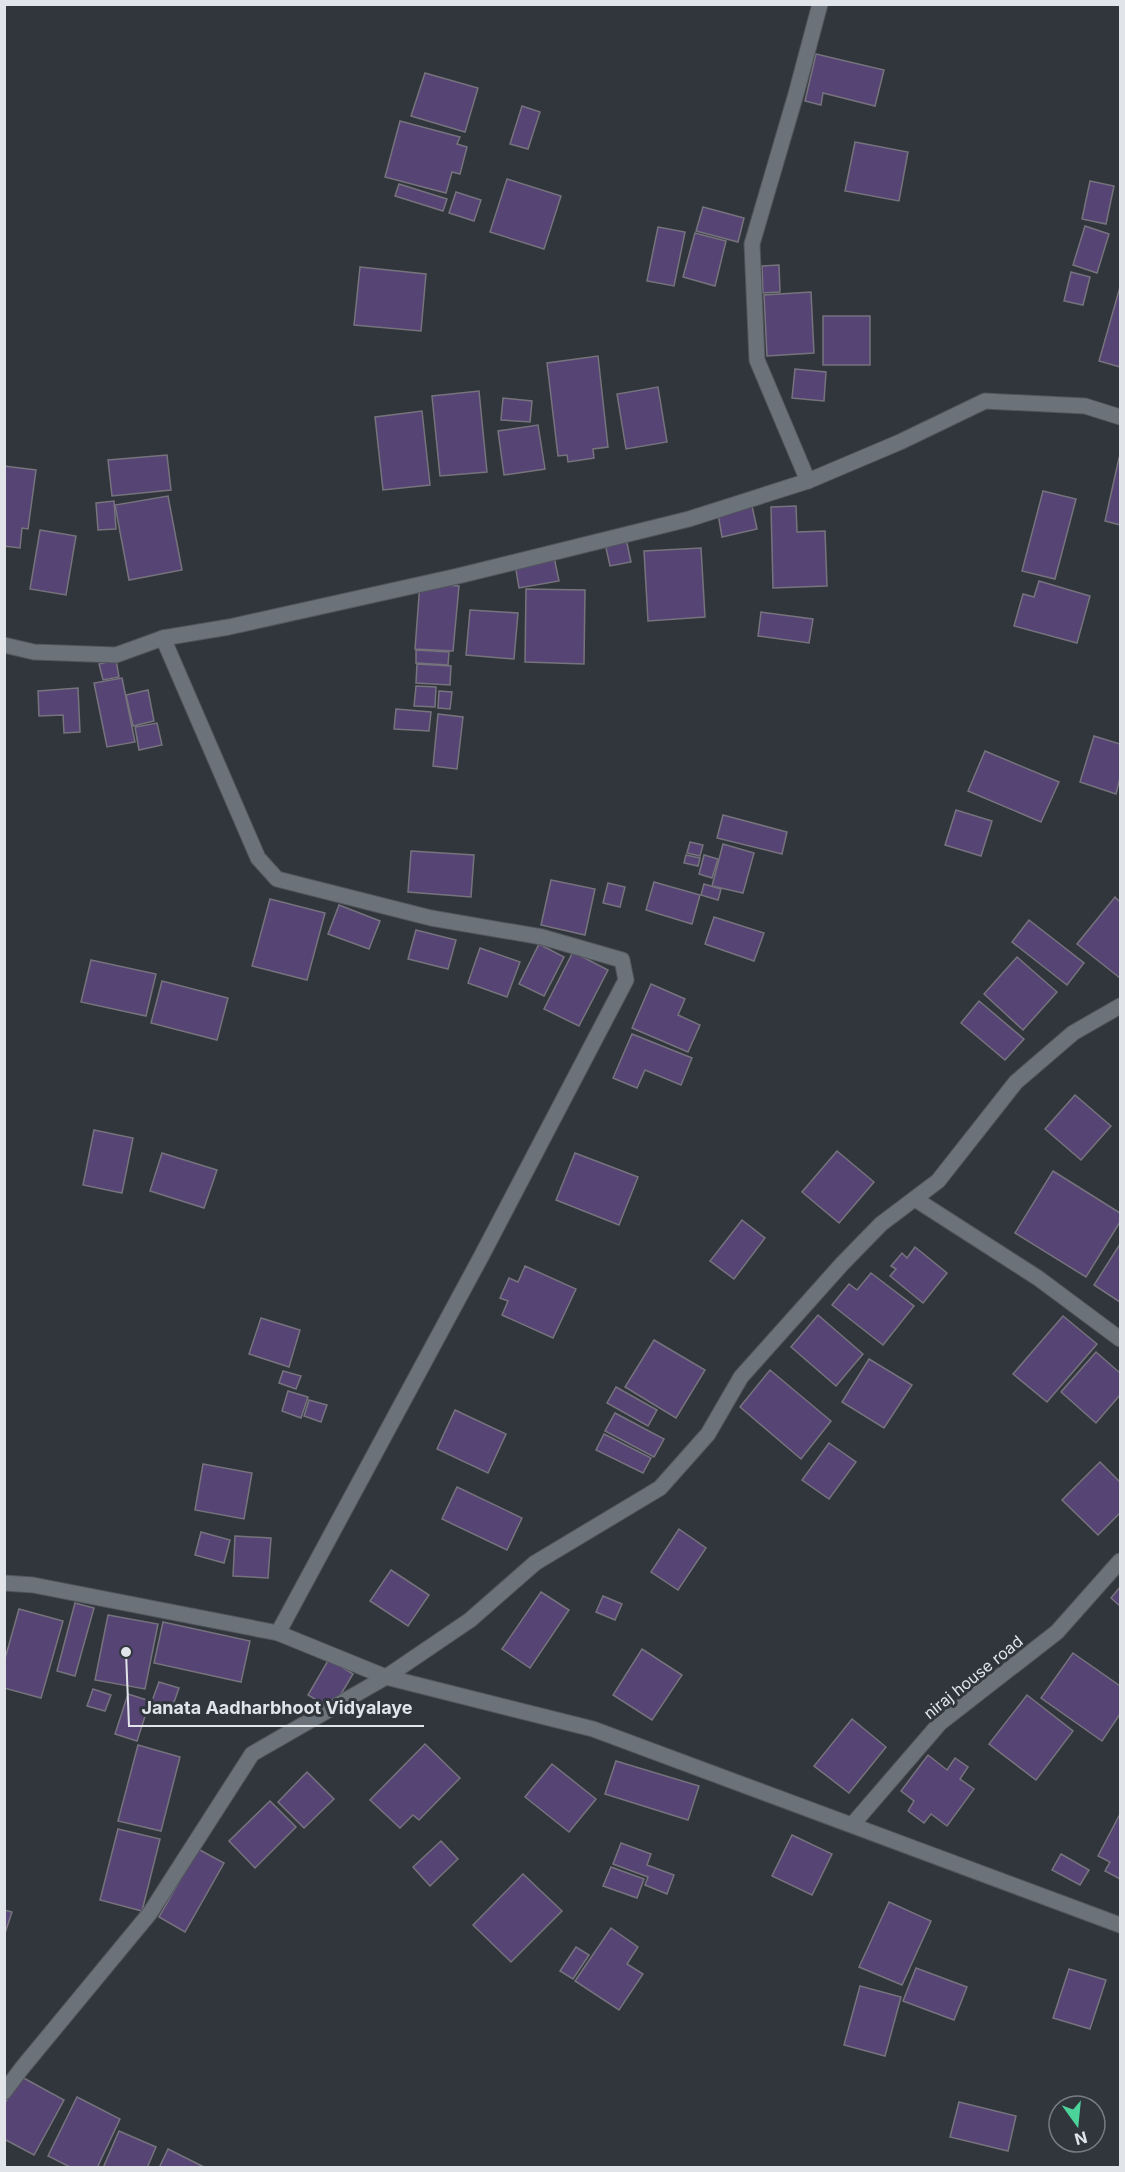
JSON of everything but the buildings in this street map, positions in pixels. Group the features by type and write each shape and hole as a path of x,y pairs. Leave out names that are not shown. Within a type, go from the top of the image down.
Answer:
{"street":[{"path":"808,481 758,360 752,244 820,4"},
{"path":"4,645 34,652 116,655 163,638 229,627 481,570 689,519 808,481 986,401 1085,405 1120,417"},
{"path":"163,638 258,858 277,879 431,918 542,937 622,960 626,980 482,1255 278,1633"},
{"path":"4,2092 150,1913 252,1754 386,1677 470,1620 535,1563 660,1488 708,1434 741,1377 881,1224 938,1181 1016,1082 1073,1034 1120,1006"},
{"path":"915,1199 1038,1278 1120,1339"},
{"name":"niraj house road","path":"852,1825 940,1723 1057,1632 1120,1561"},
{"path":"4,1583 33,1585 278,1633 386,1677 593,1729 1120,1925"}],"place":[{"name":"Janata Aadharbhoot Vidyalaye","path":"126,1652"}]}
